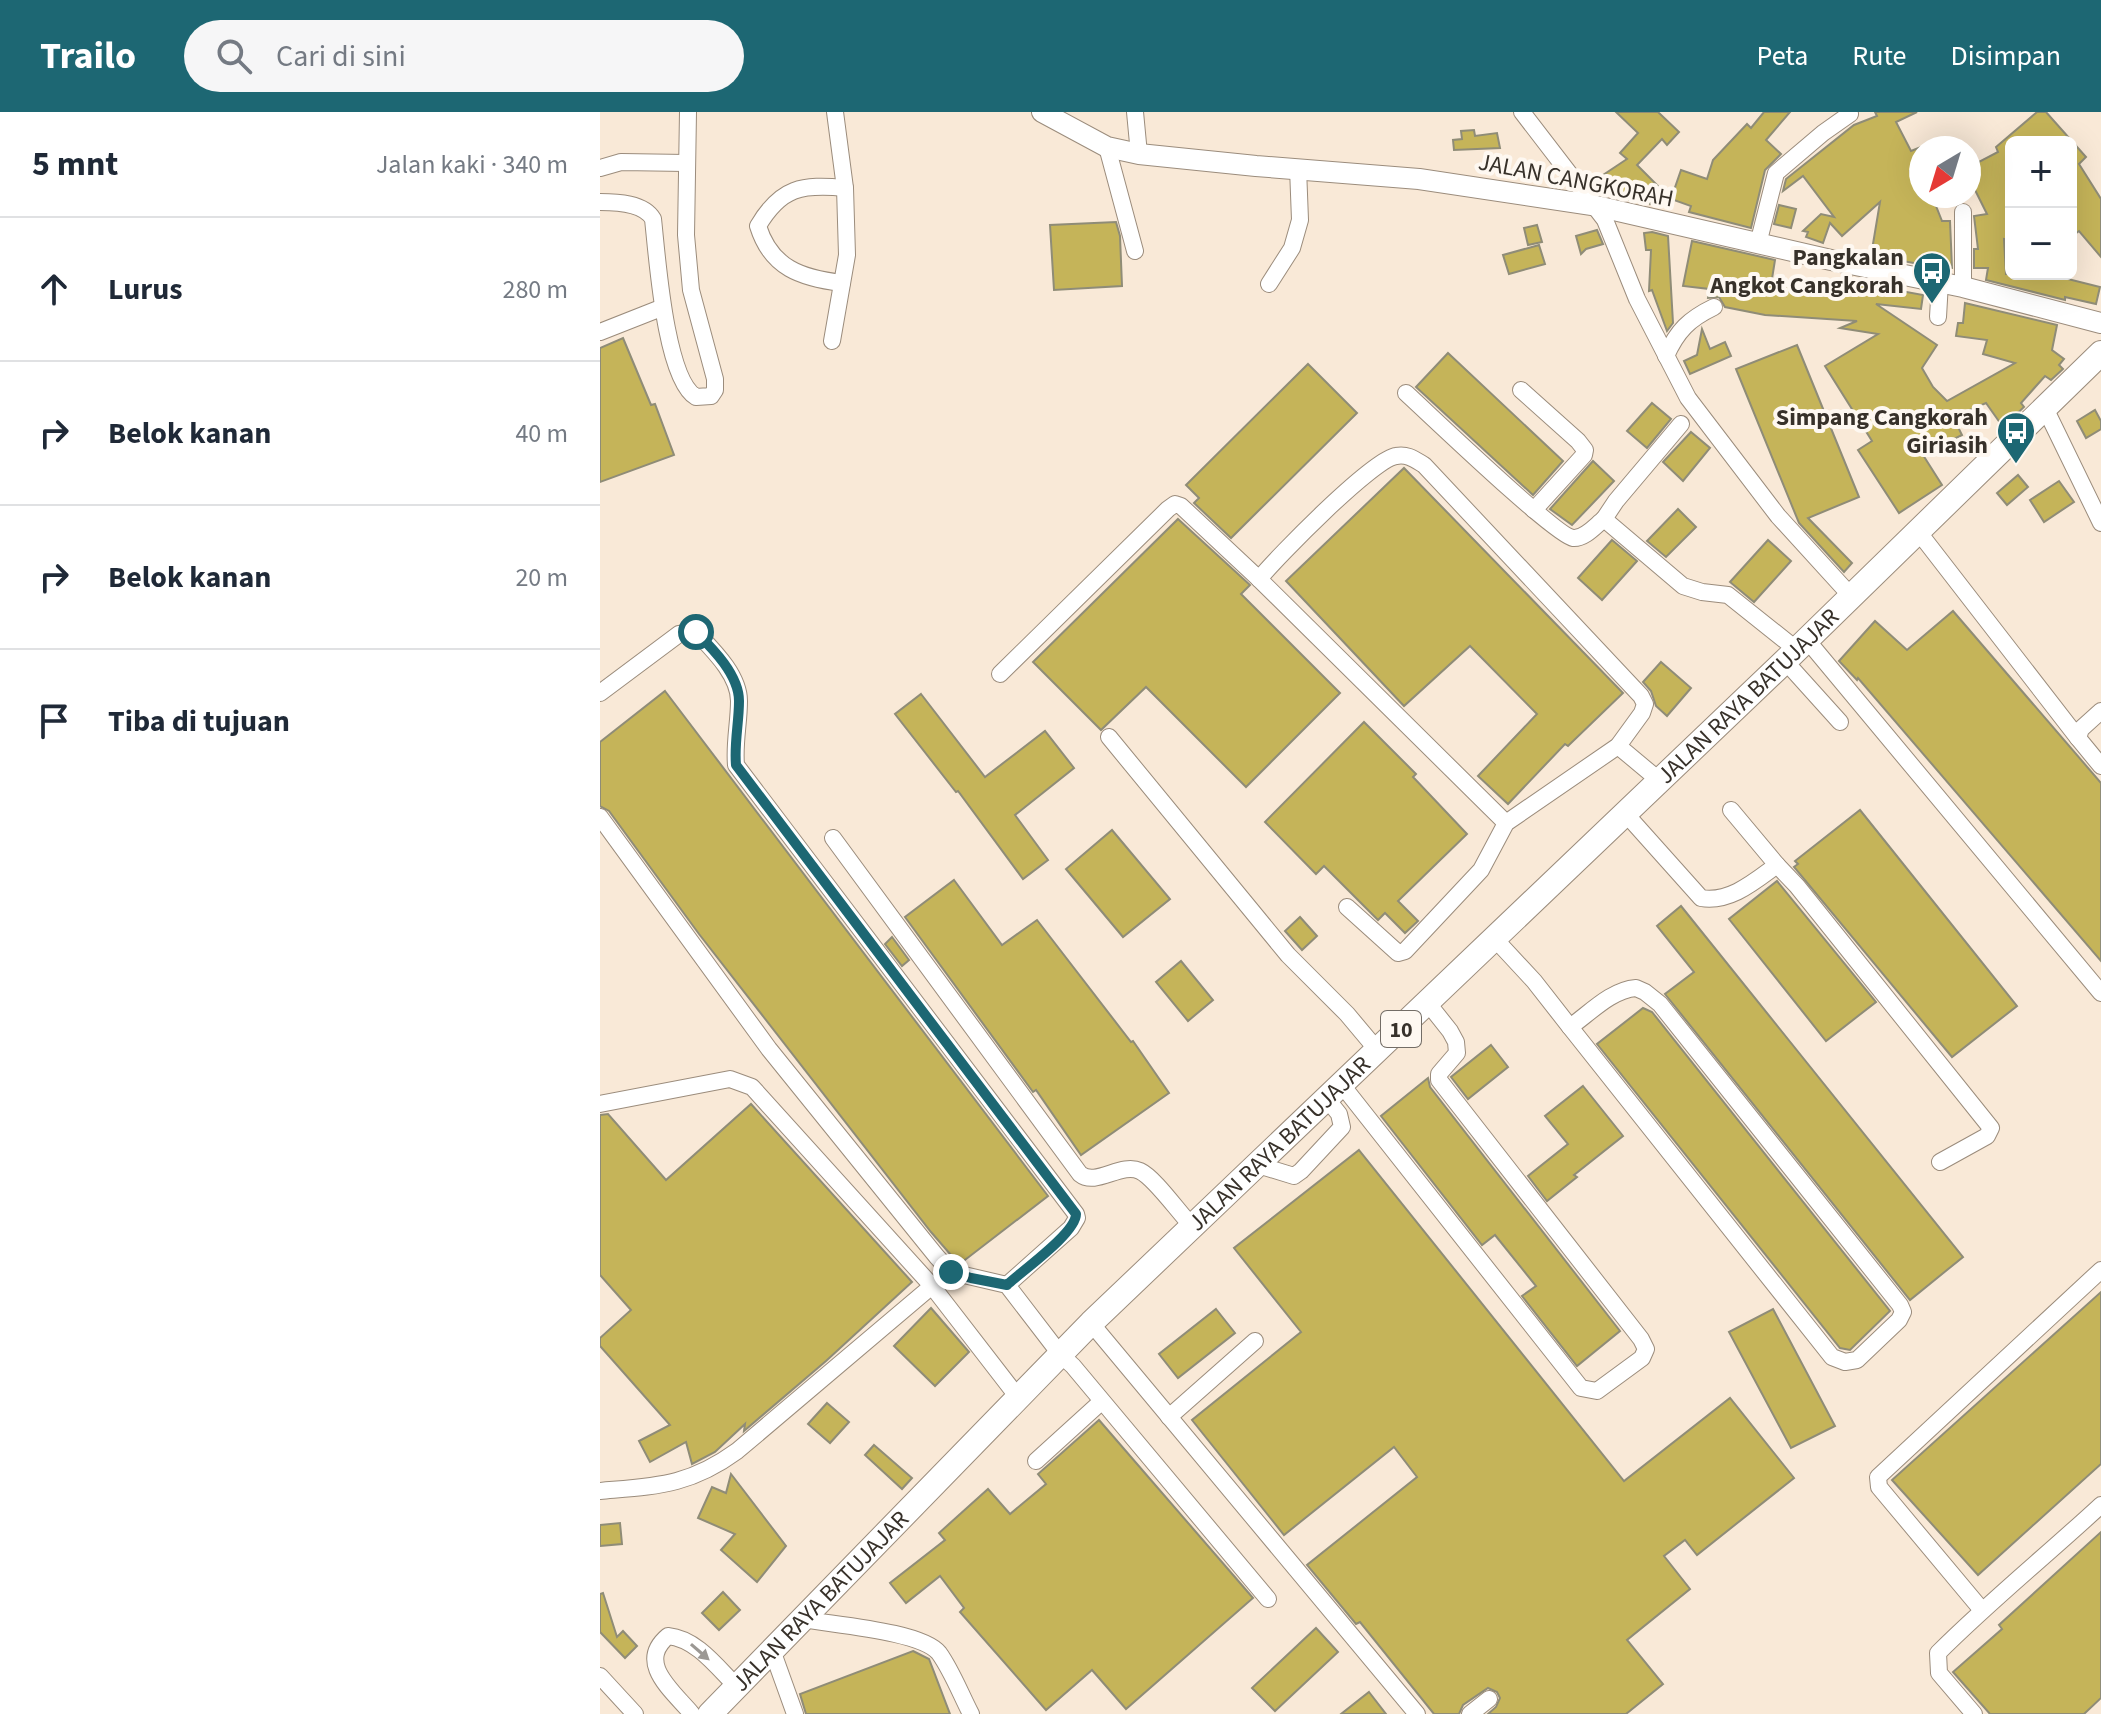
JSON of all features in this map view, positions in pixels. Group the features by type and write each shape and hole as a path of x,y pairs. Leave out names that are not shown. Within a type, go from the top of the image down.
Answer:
{"highway":[{"name":"JALAN RAYA BATUJAJAR","path":"710,1714 1091,1323 1660,781 2101,353"}],"main road":[{"name":"JALAN CANGKORAH","path":"1042,112 1107,147 1139,154 1419,179 1592,205 1963,287 2101,323"}],"street":[{"path":"600,202 649,211 653,219 661,308 684,385 696,397 711,396 715,390 715,379 691,290 686,235 688,112"},
{"path":"832,341 847,255 845,188 835,112"},
{"path":"1135,112 1139,154"},
{"path":"1522,112 1605,220 1637,299 1688,398 1778,516 1851,596"},
{"path":"1758,244 1776,173 1849,112"},
{"path":"1107,147 1135,251"},
{"path":"600,168 621,162 686,163"},
{"path":"1269,284 1292,248 1300,220 1298,168"},
{"path":"842,283 817,280 782,264 765,248 758,226 770,205 791,190 816,186 845,188"},
{"path":"1963,212 1963,287"},
{"path":"1938,317 1940,282"},
{"path":"1666,356 1676,333 1694,317 1714,307"},
{"path":"600,332 661,308"},
{"path":"1521,390 1585,450 1584,455 1534,510"},
{"path":"1406,393 1534,510 1570,538 1580,538 1604,519 1681,424"},
{"path":"2044,406 2101,523"},
{"path":"1259,579 1278,555 1351,488 1392,456 1408,456 1424,465 1641,696 1645,704 1618,746 1506,823 1481,870 1405,951 1398,953 1347,907"},
{"path":"1000,674 1175,504 1181,506 1259,579 1506,823"},
{"path":"1604,519 1683,586 1728,595 1796,650 2101,993"},
{"path":"1917,530 2101,766"},
{"path":"600,693 679,634 687,632 696,632 729,672 740,698 736,765 1076,1214 1074,1224 1063,1236 1007,1285"},
{"path":"1796,650 1840,722"},
{"path":"2078,738 2081,729 2101,711"},
{"path":"1109,737 1288,955 1347,1014 1378,1051"},
{"path":"1618,746 1660,781"},
{"path":"1731,810 1807,898 1991,1128 1987,1136 1940,1162"},
{"path":"1625,813 1701,898 1718,901 1777,865"},
{"path":"600,817 769,1049 937,1257 951,1272 1007,1285 1060,1354 1268,1599"},
{"path":"833,838 1080,1174 1090,1178 1130,1168 1143,1172 1192,1226"},
{"path":"1495,939 1534,981 1570,1027 1832,1357 1845,1362 1857,1360 1899,1320 1903,1312 1900,1305 1660,1004 1636,988 1626,989 1570,1027"},
{"path":"1335,1092 1581,1388 1597,1391 1642,1358 1646,1349 1641,1339 1439,1080 1439,1074 1457,1053 1456,1042 1427,1002"},
{"path":"600,1104 730,1079 752,1087 932,1286 1017,1396"},
{"path":"1258,1165 1294,1176 1301,1171 1342,1127 1335,1092"},
{"path":"1981,1609 1879,1487 1878,1477 2101,1270"},
{"path":"600,1491 668,1485 715,1467 932,1286"},
{"path":"1091,1323 1417,1714"},
{"path":"1169,1417 1255,1341"},
{"path":"1036,1461 1101,1402"},
{"path":"1974,1714 1939,1673 1938,1653 1981,1609 2022,1577 2101,1505"},
{"path":"802,1619 907,1636 927,1643 939,1653 971,1714"},
{"path":"692,1714 657,1671 653,1658 658,1645 668,1636 682,1638 697,1648 737,1687"},
{"path":"772,1650 795,1714"},
{"path":"600,1676 635,1714"},
{"path":"1470,1714 1489,1699"}],"building":[{"path":"1616,112 1658,112 1679,132 1667,145 1662,139 1637,165 1663,191 1650,204 1642,192 1633,201 1625,199 1611,188 1603,175 1627,159 1620,153 1638,133"},
{"path":"1764,112 1790,112 1766,140 1781,154 1765,170 1751,228 1689,212 1691,206 1671,199 1681,170 1707,179 1713,160 1747,124 1751,128"},
{"path":"1875,112 1917,112 1896,122 1909,147 1909,208 1937,208 1942,221 1950,221 1952,268 1892,259 1892,254 1872,250 1880,202 1842,236 1830,223 1823,243 1806,237 1808,232 1803,231 1821,214 1834,217 1803,176 1783,191 1786,179 1854,125 1877,116"},
{"path":"2037,112 2046,112 2067,136 2009,136"},
{"path":"1474,130 1475,136 1497,133 1500,148 1454,150 1453,140 1462,139 1461,131"},
{"path":"2005,139 2005,280 2072,280 2100,287 2096,304 2065,297 2065,300 1986,280 1988,268 1974,268 1974,249 1978,249 1974,216 1987,214 1981,202 1981,161 1998,152 1996,147"},
{"path":"2077,147 2086,157 2079,164 2101,199 2101,257 2079,231 2077,232"},
{"path":"1779,205 1796,209 1791,228 1774,224"},
{"path":"1116,222 1120,236 1122,286 1054,290 1050,225"},
{"path":"1537,225 1542,242 1528,245 1524,228"},
{"path":"1597,230 1603,244 1586,249 1581,254 1576,236"},
{"path":"1644,233 1668,236 1673,323 1667,331 1652,290 1649,291 1651,250 1646,250"},
{"path":"1692,241 1775,260 1771,285 1851,292 1853,278 1875,282 1874,286 1923,295 1921,309 1876,304 1937,345 1922,368 1933,387 1947,401 2015,363 1983,354 1987,340 1956,336 1958,323 1963,323 1965,303 2057,325 2052,350 2064,359 2059,365 2063,369 2051,380 2045,376 2021,403 2024,407 2003,427 1986,403 1953,417 1962,435 1923,455 1942,485 1899,513 1858,450 1872,441 1825,366 1878,334 1840,328 1857,321 1765,315 1725,307 1719,297 1708,298 1709,289 1683,286"},
{"path":"1539,245 1545,264 1509,274 1503,255"},
{"path":"1702,329 1710,349 1725,342 1731,356 1690,374 1684,361 1697,355"},
{"path":"623,338 651,405 655,404 674,455 600,482 600,348"},
{"path":"1797,345 1859,497 1808,518 1852,563 1844,572 1799,523 1736,369"},
{"path":"1448,353 1563,461 1533,495 1416,387"},
{"path":"1308,364 1357,413 1231,538 1194,503 1199,498 1186,485"},
{"path":"1652,403 1671,419 1647,448 1627,431"},
{"path":"2095,410 2101,421 2101,429 2086,438 2077,421"},
{"path":"1691,432 1710,448 1683,481 1663,462"},
{"path":"1593,461 1614,481 1572,525 1550,509"},
{"path":"1404,468 1623,693 1568,746 1565,744 1508,804 1478,776 1537,714 1470,646 1404,706 1286,581"},
{"path":"2018,475 2028,487 2007,505 1997,493"},
{"path":"2059,481 2074,502 2044,522 2030,500"},
{"path":"1678,509 1696,527 1666,557 1647,541"},
{"path":"1178,519 1250,585 1241,594 1340,693 1246,787 1146,687 1101,730 1033,662"},
{"path":"1612,540 1637,561 1602,600 1578,578"},
{"path":"1768,540 1791,561 1754,602 1730,582"},
{"path":"1953,611 2101,783 2101,961 1858,678 1839,661 1875,621 1907,650"},
{"path":"1661,662 1691,688 1667,716 1656,706 1651,691 1643,682"},
{"path":"665,691 1048,1196 961,1263 931,1232 699,934 609,811 600,806 600,742"},
{"path":"921,694 985,777 1045,731 1074,768 1015,815 1048,860 1023,879 958,791 895,714"},
{"path":"1364,722 1416,774 1413,777 1467,834 1398,901 1418,921 1405,933 1385,913 1378,920 1324,866 1316,874 1265,822"},
{"path":"1860,810 2017,1006 1952,1057 1794,867 1798,864 1795,861"},
{"path":"1112,830 1170,899 1123,937 1066,869"},
{"path":"954,880 1002,945 1037,920 1133,1041 1169,1093 1081,1155 1036,1090 1033,1092 905,917"},
{"path":"1777,881 1876,1002 1826,1041 1729,919"},
{"path":"1681,906 1963,1257 1910,1300 1665,994 1694,972 1657,926"},
{"path":"1300,917 1317,936 1302,950 1285,931"},
{"path":"892,937 909,960 902,966 885,944"},
{"path":"1181,961 1213,1000 1188,1021 1156,982"},
{"path":"1643,1008 1652,1012 1890,1311 1850,1350 1840,1348 1597,1044"},
{"path":"1491,1045 1508,1067 1468,1099 1451,1077"},
{"path":"1428,1078 1430,1087 1620,1331 1577,1366 1522,1296 1536,1286 1495,1235 1482,1245 1381,1116"},
{"path":"1583,1086 1623,1136 1547,1201 1528,1176 1568,1144 1545,1116"},
{"path":"751,1104 912,1282 826,1361 744,1431 745,1424 715,1452 692,1464 686,1442 650,1462 639,1441 670,1425 600,1346 600,1338 631,1310 600,1275 600,1115 608,1114 666,1180"},
{"path":"1359,1150 1624,1481 1730,1398 1794,1478 1697,1555 1685,1540 1664,1556 1690,1589 1627,1640 1663,1684 1626,1714 1488,1714 1500,1698 1497,1692 1488,1688 1463,1705 1459,1714 1434,1714 1360,1622 1356,1624 1307,1565 1417,1477 1394,1447 1284,1535 1192,1420 1301,1332 1234,1248"},
{"path":"2101,1292 2101,1464 1978,1575 1892,1480"},
{"path":"931,1308 969,1352 935,1386 894,1346"},
{"path":"1216,1309 1235,1333 1178,1378 1159,1354"},
{"path":"1773,1309 1835,1426 1791,1448 1729,1332"},
{"path":"827,1403 849,1422 830,1443 808,1424"},
{"path":"1099,1420 1253,1598 1126,1709 1092,1670 1046,1710 960,1612 964,1608 940,1576 906,1603 890,1583 945,1540 939,1533 988,1489 1010,1514 1046,1484 1038,1474"},
{"path":"874,1445 912,1478 902,1489 865,1455"},
{"path":"731,1474 786,1546 757,1582 721,1550 735,1534 698,1518 712,1487 726,1493"},
{"path":"620,1523 622,1544 600,1546 600,1525"},
{"path":"2101,1532 2101,1698 2084,1714 1990,1714 1953,1672 2002,1629 1999,1625"},
{"path":"723,1592 740,1610 719,1630 702,1613"},
{"path":"603,1593 617,1637 623,1631 637,1646 625,1658 600,1632 600,1594"},
{"path":"1316,1628 1338,1652 1275,1711 1252,1688"},
{"path":"913,1651 929,1659 950,1714 806,1714 800,1694"},
{"path":"1369,1692 1386,1714 1341,1714"}],"place":[{"name":"Pangkalan Angkot Cangkorah","path":"1932,305"},
{"name":"Simpang Cangkorah Giriasih","path":"2016,465"}],"route":[{"path":"696,632 729,672 740,698 736,721 736,765 1076,1214 1074,1224 1063,1236 1007,1285 951,1272"}]}
